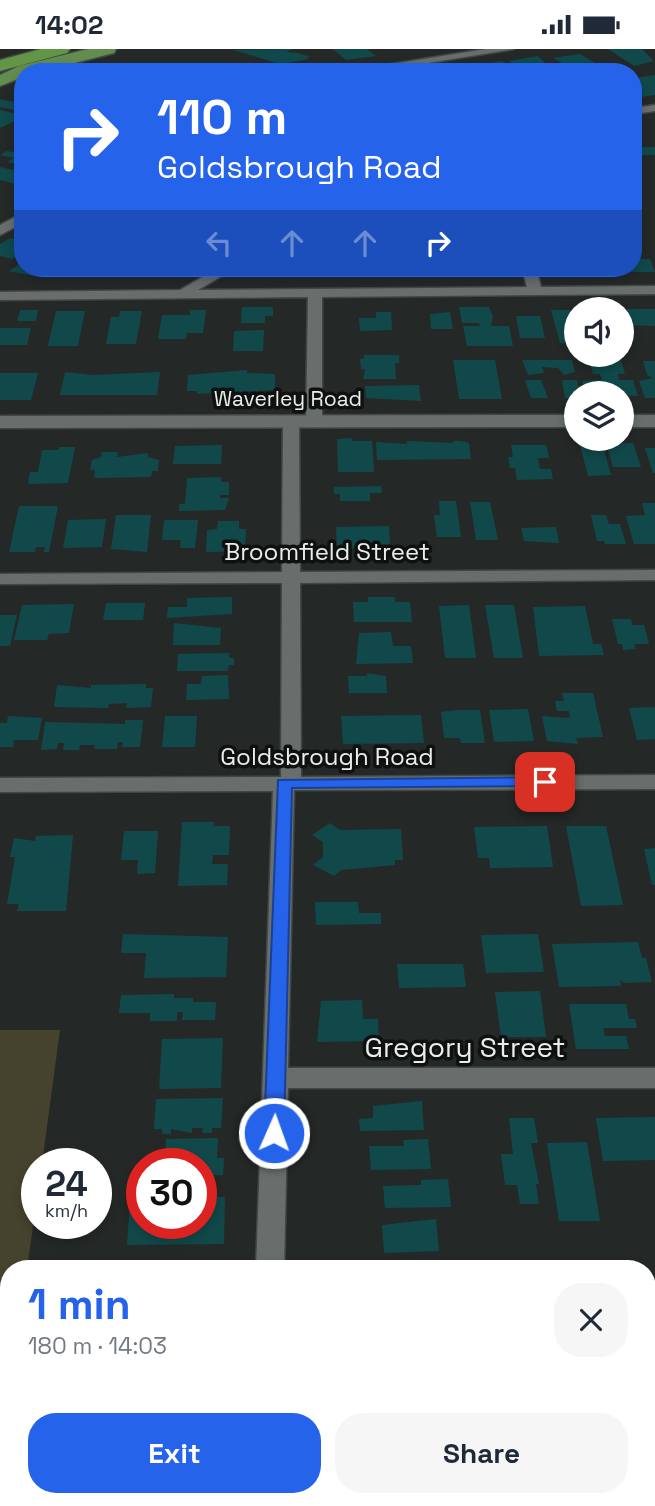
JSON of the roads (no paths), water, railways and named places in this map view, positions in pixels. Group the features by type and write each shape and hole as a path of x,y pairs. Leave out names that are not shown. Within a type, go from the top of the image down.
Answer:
{"highway":[{"path":"0,57 25,49"},
{"path":"0,66 61,49"}],"main road":[{"path":"53,63 108,49"}],"street":[{"path":"411,63 509,49"},
{"path":"189,289 198,277"},
{"path":"189,289 211,277"},
{"path":"531,277 535,291"},
{"path":"0,296 189,289 315,292 655,290"},
{"path":"314,422 315,292"},
{"name":"Waverley Road","path":"0,422 564,421"},
{"path":"634,421 655,421"},
{"path":"270,1260 287,783 291,422"},
{"name":"Broomfield Street","path":"0,579 655,575"},
{"name":"Goldsbrough Road","path":"0,785 655,782"},
{"name":"Gregory Street","path":"275,1078 655,1078"}]}
